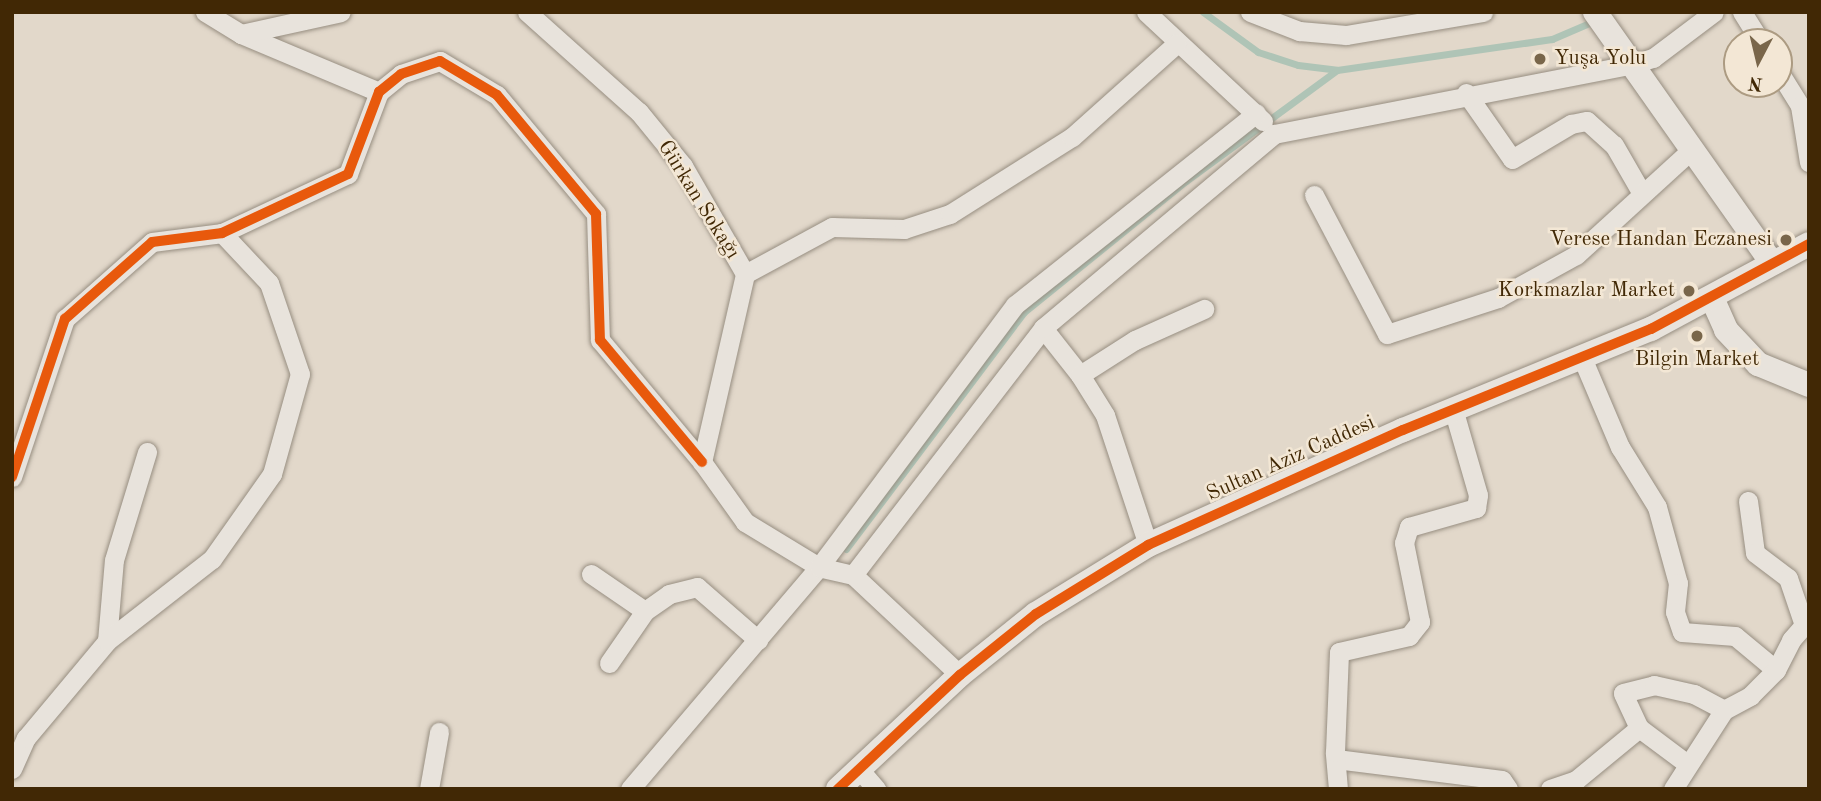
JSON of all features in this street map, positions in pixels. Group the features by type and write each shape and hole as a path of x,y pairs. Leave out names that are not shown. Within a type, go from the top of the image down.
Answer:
{"street":[{"path":"205,12 241,34 379,92"},
{"path":"241,34 341,12"},
{"name":"Gürkan Sokağı","path":"527,12 639,112 683,166 745,274"},
{"path":"1146,12 1176,44 1256,113 1274,134"},
{"path":"1250,12 1298,31 1346,35 1483,12"},
{"path":"1595,12 1772,263"},
{"path":"853,575 1043,328 1274,134 1466,93 1634,64 1653,58 1714,12"},
{"path":"1742,12 1752,28"},
{"path":"702,462 745,274 832,228 904,229 950,214 1072,137 1176,44"},
{"path":"12,477 65,319 152,242 222,233 348,174 379,92 401,74 440,61 497,95 596,214 600,340 702,462 745,522 819,567 853,575 960,675"},
{"path":"1793,89 1805,103 1809,162"},
{"path":"1466,93 1512,159 1571,124 1587,121 1614,145 1641,192"},
{"path":"630,789 819,567 1015,305 1256,113"},
{"path":"1314,195 1387,334 1498,298 1576,255 1641,192 1691,150"},
{"path":"12,769 26,738 107,641 212,559 272,474 300,374 269,283 222,233"},
{"name":"Sultan Aziz Caddesi","path":"838,789 960,675 1036,614 1149,545 1403,430 1583,359 1712,298 1809,244"},
{"path":"1712,298 1726,330 1758,364 1809,385"},
{"path":"1080,375 1135,340 1204,309"},
{"path":"1043,328 1080,375 1105,415 1149,545"},
{"path":"1583,359 1620,447 1657,507 1678,583 1675,612 1682,632 1735,636 1776,670"},
{"path":"1338,789 1336,759 1339,652 1409,636 1420,622 1404,543 1409,527 1476,508 1478,495 1454,412"},
{"path":"107,641 114,560 146,452"},
{"path":"1673,789 1686,763 1724,710 1750,696 1776,670 1807,625 1788,578 1755,553 1748,501"},
{"path":"592,574 645,611"},
{"path":"609,663 645,611 669,594 697,587 758,640"},
{"path":"1686,763 1639,728 1623,693 1654,685 1694,694 1724,710"},
{"path":"1550,789 1576,780 1639,728"},
{"path":"429,789 439,732"},
{"path":"1336,759 1502,780 1508,789"},
{"path":"858,768 876,789"}],"waterway":[{"path":"1203,12 1258,52 1298,65 1337,70"},
{"path":"846,549 1024,312 1186,181 1337,70 1552,39 1594,21"}],"cycle path":[{"path":"12,477 65,319 152,242 222,233 348,174 379,92 401,74 440,61 497,95 596,214 600,340 702,462"},
{"path":"838,789 960,675 1036,614 1148,545 1403,430 1651,329 1809,244"}],"place":[{"name":"Yuşa Yolu","path":"1540,59"},
{"name":"Verese Handan Eczanesi","path":"1786,240"},
{"name":"Korkmazlar Market","path":"1689,291"},
{"name":"Bilgin Market","path":"1697,336"}]}
